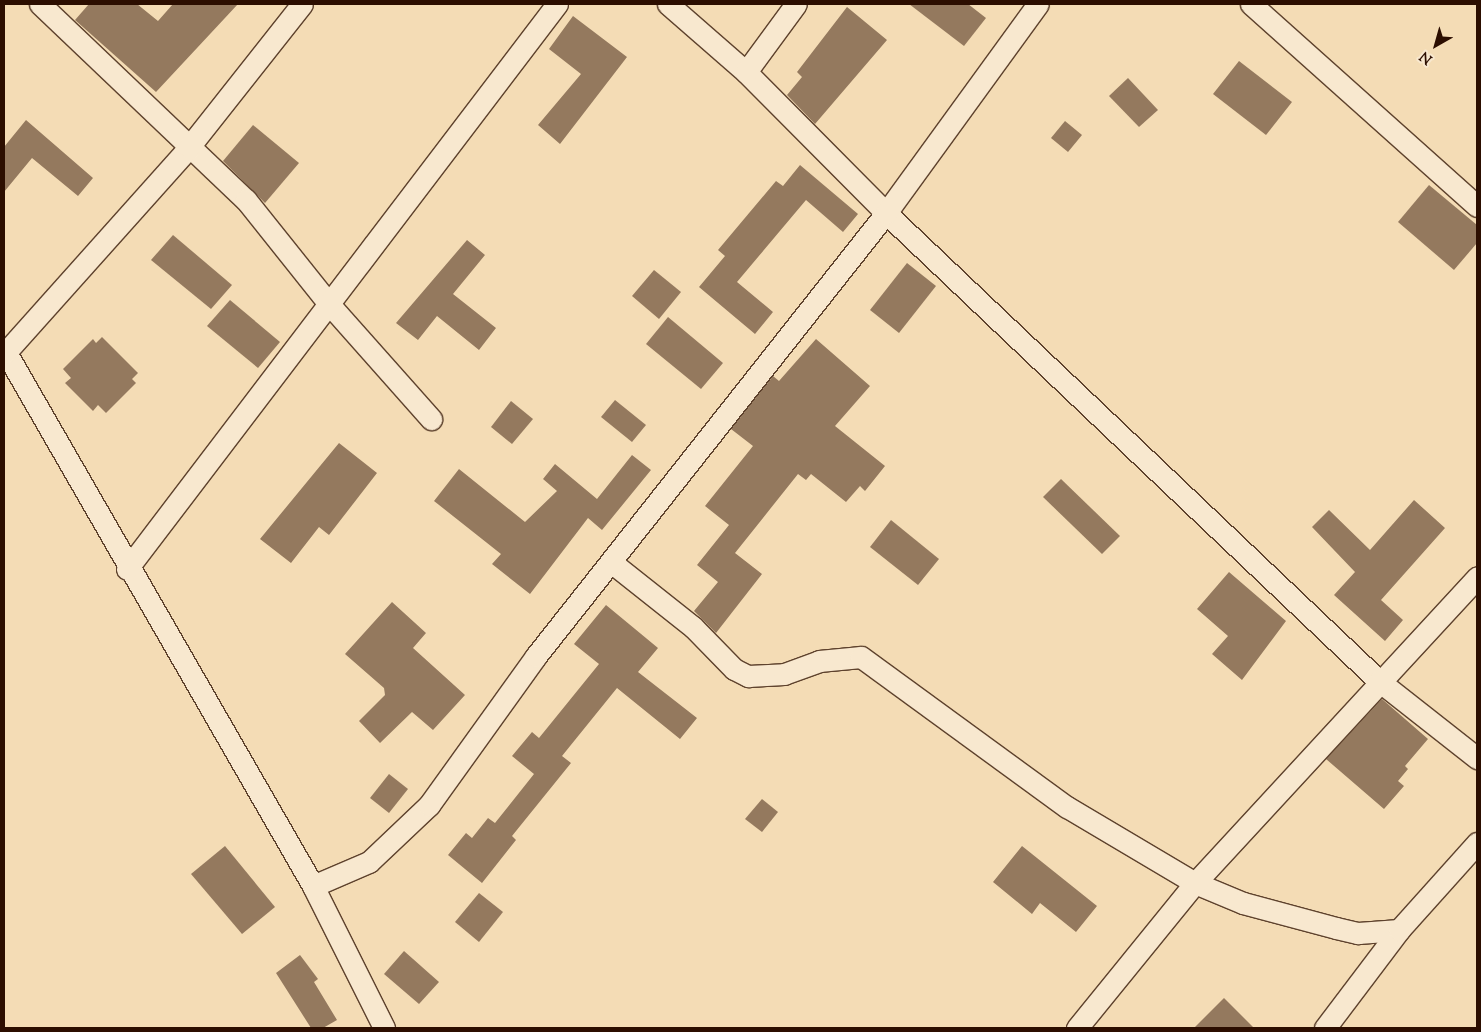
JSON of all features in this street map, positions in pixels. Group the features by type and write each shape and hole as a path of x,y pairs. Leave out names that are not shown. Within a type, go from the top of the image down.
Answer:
{"street":[{"path":"40,4 246,200 329,304 431,419"},
{"path":"302,4 190,147 5,351 127,569 313,886 384,1028"},
{"path":"127,569 557,4"},
{"path":"668,4 746,72 886,213 1379,681 1477,758"},
{"path":"746,72 796,4"},
{"path":"313,886 369,862 406,830 611,562 886,213 1038,4"},
{"path":"1251,4 1477,206"},
{"path":"611,562 693,627 734,669 748,676 784,674 848,657 874,663 1067,807 1195,883 1242,904 1336,928 1358,932 1399,930"},
{"path":"1077,1028 1195,883 1477,576"},
{"path":"1325,1028 1399,930 1477,843"}],"building":[{"path":"89,4 137,4 158,21 173,4 238,4 156,92 75,20"},
{"path":"909,4 968,4 986,18 964,46"},
{"path":"847,7 887,40 815,124 787,95 802,77 797,72"},
{"path":"573,16 627,57 560,144 538,125 581,74 549,49"},
{"path":"1239,61 1292,102 1266,135 1213,94"},
{"path":"1128,78 1158,110 1139,127 1109,96"},
{"path":"26,120 93,178 78,196 32,158 4,192 4,147"},
{"path":"1065,121 1082,135 1068,152 1051,138"},
{"path":"253,125 299,163 265,203 223,161"},
{"path":"800,165 858,214 843,232 806,200 737,282 773,312 755,334 699,287 725,256 718,250 776,181 783,186"},
{"path":"1429,185 1477,225 1477,243 1454,270 1398,222"},
{"path":"173,235 232,285 211,309 151,260"},
{"path":"467,240 485,255 453,294 496,328 479,350 437,316 418,340 396,323"},
{"path":"907,263 936,286 899,333 870,310"},
{"path":"654,270 681,292 659,319 632,296"},
{"path":"230,300 280,342 258,368 207,326"},
{"path":"668,317 723,363 701,389 646,344"},
{"path":"102,337 138,373 132,379 136,383 106,413 98,405 93,411 65,383 71,378 63,369 93,339 96,343"},
{"path":"816,339 870,386 835,426 885,466 865,491 860,486 846,502 811,474 806,480 798,474 735,553 762,574 716,633 694,611 718,582 697,565 729,525 705,506 753,446 731,429 773,376 779,381"},
{"path":"615,400 646,425 632,442 601,417"},
{"path":"511,401 533,419 512,444 491,427"},
{"path":"339,443 377,473 329,535 319,527 291,563 260,539"},
{"path":"632,455 651,470 602,530 588,518 530,594 492,564 501,554 434,501 459,469 525,522 557,491 543,479 555,464 597,499"},
{"path":"1061,479 1120,536 1102,554 1043,497"},
{"path":"1414,500 1445,528 1381,600 1403,620 1385,641 1334,595 1355,572 1312,527 1329,510 1370,550"},
{"path":"891,520 939,559 918,585 870,547"},
{"path":"1229,572 1286,621 1242,680 1212,654 1228,636 1197,609"},
{"path":"392,602 426,633 413,648 465,695 433,730 412,712 380,743 359,721 385,695 384,688 345,654"},
{"path":"606,605 658,648 638,672 697,718 680,739 617,688 562,756 571,763 512,836 516,840 482,883 448,855 466,833 472,838 488,818 495,823 534,774 512,756 532,732 539,738 599,664 574,644"},
{"path":"1382,699 1428,739 1405,766 1408,769 1398,781 1404,786 1384,809 1326,759"},
{"path":"389,774 408,789 389,813 370,798"},
{"path":"762,799 778,812 762,832 745,819"},
{"path":"225,846 275,907 242,934 191,874"},
{"path":"1022,846 1097,906 1076,932 1040,903 1032,914 993,882"},
{"path":"479,893 503,912 479,942 455,922"},
{"path":"404,951 439,982 419,1004 384,974"},
{"path":"300,955 318,979 314,982 337,1020 323,1028 311,1028 276,973"},
{"path":"1224,998 1254,1028 1194,1028"}]}
